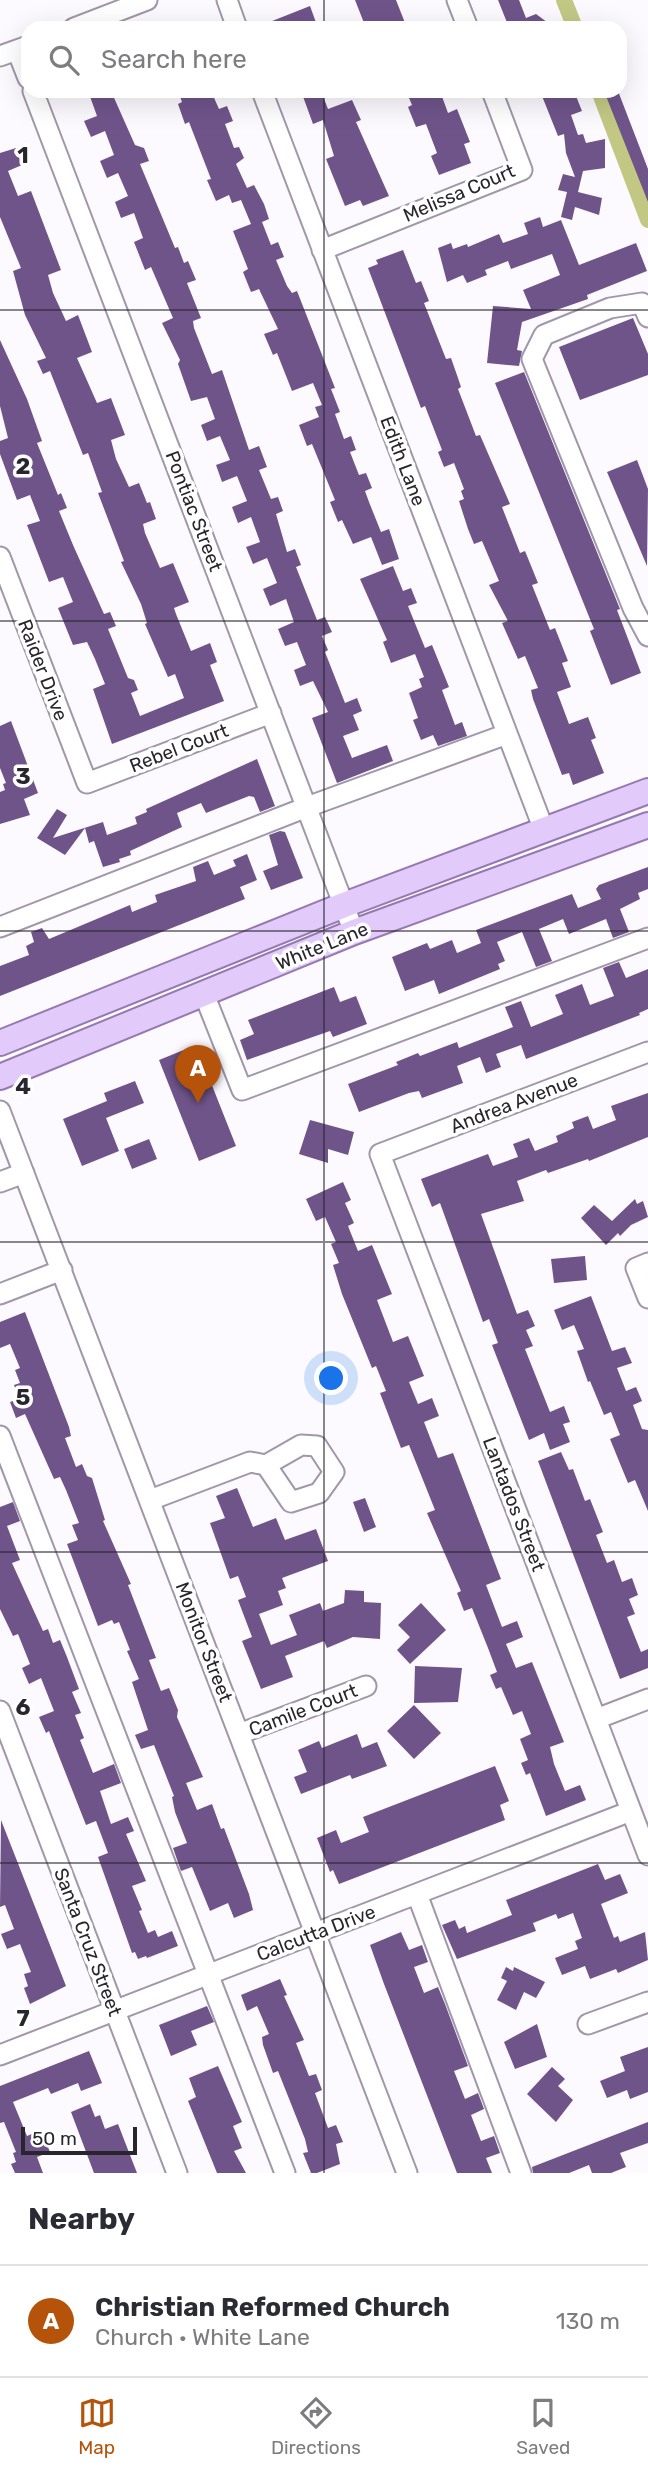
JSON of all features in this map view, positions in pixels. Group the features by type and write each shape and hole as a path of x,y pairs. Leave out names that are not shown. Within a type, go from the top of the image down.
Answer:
{"main road":[{"name":"White Lane","path":"0,1043 344,905 648,791"},
{"name":"White Lane","path":"0,1077 354,932 648,825"}],"street":[{"path":"92,21 147,0"},
{"path":"227,0 234,21"},
{"path":"457,0 465,21"},
{"name":"Pontiac Street","path":"36,98 354,932"},
{"name":"Edith Lane","path":"264,98 544,830"},
{"name":"Melissa Court","path":"322,250 522,170 495,98"},
{"path":"648,317 642,303 610,308 544,335 532,359 633,608 648,636"},
{"name":"Raider Drive","path":"0,557 87,783"},
{"name":"Rebel Court","path":"87,783 271,713"},
{"path":"0,927 307,807 507,734"},
{"path":"204,994 242,1090 648,938"},
{"name":"Andrea Avenue","path":"380,1154 648,1052"},
{"name":"Monitor Street","path":"0,1111 407,2173"},
{"name":"Lantados Street","path":"380,1154 648,1854"},
{"path":"0,1182 24,1173"},
{"path":"642,1265 648,1298"},
{"path":"0,1294 61,1270"},
{"path":"0,1436 285,2173"},
{"path":"149,1500 250,1462 266,1465"},
{"name":"Camile Court","path":"239,1734 366,1686"},
{"path":"596,1719 648,1699"},
{"name":"Santa Cruz Street","path":"0,1711 177,2173"},
{"name":"Calcutta Drive","path":"0,2054 631,1811"},
{"path":"417,1894 521,2173"},
{"path":"588,2024 648,2002"}],"building":[{"path":"355,0 396,0 404,21 363,21"},
{"path":"498,0 519,0 526,18 536,14 546,21 506,21"},
{"path":"310,6 315,21 272,21"},
{"path":"91,98 114,98 135,145 144,148 149,161 140,164 175,248 178,247 184,263 188,261 196,280 187,283 201,318 193,321 194,328 212,374 222,370 249,450 259,446 267,467 259,470 271,499 278,497 283,511 276,514 287,552 295,549 301,565 296,567 317,620 325,617 332,632 322,636 328,650 325,652 345,703 357,698 362,711 353,715 359,730 343,736 352,758 387,745 393,761 337,783 312,718 328,712 313,681 300,686 294,670 306,665 297,642 285,646 278,629 294,622 286,599 270,606 263,589 277,583 267,558 253,564 246,547 260,542 251,517 238,523 232,507 247,501 237,476 222,482 216,465 230,460 220,436 207,441 201,425 215,419 207,397 191,401 178,364 180,360 162,323 173,318 151,267 145,270 134,242 143,238 134,213 121,218 115,202 128,196 118,173 107,178 100,161 114,155 105,131 91,137 84,121 97,116"},
{"path":"181,98 214,98 219,109 227,106 233,121 225,124 234,148 239,147 244,158 236,164 247,188 254,185 264,204 269,219 262,222 271,245 278,242 284,257 276,260 287,286 292,293 297,291 335,388 331,389 340,412 335,414 344,439 351,436 356,450 350,452 359,475 366,473 372,488 365,491 369,502 381,532 389,529 399,559 382,565 371,537 353,544 342,520 338,522 330,502 335,500 312,444 307,446 299,425 319,417 315,407 322,405 313,383 292,391 277,353 273,355 264,334 278,329 259,289 251,292 243,272 248,269 233,231 251,224 241,200 232,203 229,195 216,201 207,180 211,179 189,122 185,124 178,104 182,102"},
{"path":"304,98 324,98 328,109 352,100 361,120 356,122 389,196 363,206 360,200 345,206 326,159 334,156 323,120 313,124"},
{"path":"409,98 443,98 448,113 457,109 470,142 464,144 471,163 439,175 431,156 437,153 426,124 416,127 408,107 412,105"},
{"path":"543,98 577,98 582,111 571,115 578,135 583,134 586,143 605,139 605,168 583,171 578,192 602,198 599,215 575,207 572,220 561,217 567,192 558,190 563,174 575,177 566,153 564,134 558,136"},
{"path":"607,98 621,98 648,169 648,202"},
{"path":"16,148 22,165 8,171 18,196 31,191 61,270 48,275 53,293 66,321 78,315 92,352 77,358 97,403 111,398 125,435 111,440 116,459 129,487 139,483 147,503 150,502 156,519 143,524 145,533 160,568 173,563 189,602 174,608 176,614 191,651 210,643 217,662 210,665 224,701 112,744 93,689 105,684 87,642 73,645 58,608 73,602 63,577 49,582 27,525 40,521 30,495 17,500 0,454 0,441 8,438 0,406 0,340 27,399 42,441 37,443 58,495 61,493 67,508 59,511 104,614 110,612 116,626 108,629 128,678 134,680 138,690 131,693 140,716 184,698 175,674 168,677 145,624 147,623 141,604 121,562 124,561 98,493 102,492 88,453 83,455 50,371 43,374 37,361 46,358 25,315 13,271 21,268 0,217 0,153"},
{"path":"540,217 543,227 561,220 579,265 636,243 647,271 587,295 588,299 522,322 517,350 522,351 519,366 487,363 493,306 531,309 523,290 560,275 552,254 511,269 508,261 485,270 487,275 467,283 463,275 447,282 438,248 451,243 453,249 467,244 468,247 499,234 503,243 528,234 524,223"},
{"path":"403,250 416,283 421,281 429,301 424,303 446,359 451,358 461,387 458,389 476,436 480,435 510,504 502,507 520,553 525,551 538,583 532,585 550,630 555,628 568,661 562,663 571,687 557,692 569,724 588,717 596,738 591,740 604,773 573,785 569,773 562,775 533,699 531,690 538,688 525,656 518,659 502,623 508,621 489,585 499,581 482,541 474,544 468,529 459,501 464,499 461,491 464,489 454,463 444,467 438,452 442,450 425,406 421,408 368,268 378,264 376,260"},
{"path":"633,318 648,354 648,375 580,400 559,347"},
{"path":"524,372 620,609 617,610 641,673 611,685 590,631 594,629 495,383"},
{"path":"637,460 648,489 647,566 607,472"},
{"path":"393,566 403,591 411,588 417,603 408,606 425,648 432,645 449,687 442,690 455,725 462,722 467,736 438,746 433,735 421,740 413,720 418,718 409,693 422,687 419,679 424,677 415,654 391,663 383,642 387,640 360,579"},
{"path":"11,721 38,793 24,799 30,815 0,824 0,792 5,790 3,784 6,783 0,768 0,726"},
{"path":"257,759 275,806 260,812 254,797 249,796 206,813 201,803 177,813 182,827 130,851 131,855 119,859 120,862 103,867 94,841 89,843 85,828 65,855 37,838 57,809 67,815 53,838 103,822 107,835 137,824 135,817 147,812 146,809"},
{"path":"285,832 303,878 271,890 263,871 278,865 269,835"},
{"path":"247,854 257,880 240,887 245,899 0,996 0,966 29,955 26,946 34,942 31,932 42,928 49,939 130,905 132,912 157,902 155,895 196,881 193,867 208,861 214,875 236,866 233,860"},
{"path":"648,867 648,889 638,893 640,899 620,909 629,932 613,938 606,919 569,934 563,919 539,929 552,961 536,967 522,932 497,942 505,961 498,964 500,969 439,994 434,980 405,991 392,957 427,943 430,949 452,940 457,953 481,943 476,930 572,894 578,908 601,899 596,889 599,885"},
{"path":"619,962 626,978 648,969 648,1009 639,1013 640,1015 526,1059 521,1045 496,1054 501,1067 486,1073 480,1057 457,1066 463,1083 422,1098 419,1091 409,1093 359,1112 348,1084 398,1065 396,1062 418,1053 420,1056 457,1042 459,1048 513,1027 505,1007 521,1001 531,1027 563,1014 555,995 582,984 590,1005 614,996 603,968"},
{"path":"334,987 340,1002 356,996 367,1024 333,1037 330,1031 247,1060 240,1040 254,1034 248,1020"},
{"path":"196,1045 236,1146 199,1161 159,1060"},
{"path":"135,1081 144,1103 106,1118 119,1151 82,1166 63,1119 107,1101 104,1093"},
{"path":"648,1093 648,1137 589,1161 588,1159 548,1173 546,1170 517,1181 524,1201 481,1214 517,1314 528,1310 535,1326 526,1330 533,1346 525,1349 550,1412 564,1406 570,1422 563,1424 570,1442 550,1450 544,1433 529,1440 492,1345 498,1343 489,1319 483,1322 440,1203 432,1207 421,1179 488,1154 493,1166 518,1157 513,1144 529,1138 535,1151 558,1142 556,1136 574,1128 572,1122 588,1116 593,1129 616,1120 611,1106"},
{"path":"310,1120 354,1132 348,1155 328,1149 328,1163 299,1154"},
{"path":"149,1139 157,1159 132,1169 124,1149"},
{"path":"343,1182 351,1200 345,1203 354,1223 348,1226 358,1251 372,1245 392,1294 377,1300 393,1342 408,1336 424,1376 409,1382 418,1404 432,1398 439,1416 424,1422 438,1458 453,1453 501,1579 486,1585 502,1627 517,1621 523,1637 506,1644 516,1668 532,1662 564,1742 550,1747 554,1764 565,1791 580,1785 586,1800 546,1816 530,1773 526,1775 521,1763 528,1760 520,1739 531,1734 522,1711 513,1715 501,1687 496,1689 490,1675 497,1672 488,1648 472,1608 464,1611 457,1593 461,1591 427,1513 435,1510 409,1445 401,1448 380,1393 386,1391 376,1366 372,1368 342,1294 333,1265 339,1263 331,1244 336,1242 325,1217 316,1221 306,1199"},
{"path":"635,1199 637,1204 643,1201 648,1217 631,1225 620,1236 618,1233 606,1245 581,1218 594,1205 612,1221"},
{"path":"585,1256 587,1280 554,1283 551,1259"},
{"path":"591,1296 612,1351 625,1347 632,1363 617,1368 626,1391 636,1387 642,1401 633,1405 642,1429 648,1430 648,1511 635,1480 628,1483 610,1439 620,1435 611,1412 604,1415 590,1381 588,1382 577,1351 584,1349 574,1325 562,1330 554,1310"},
{"path":"25,1312 69,1427 71,1436 65,1438 76,1467 82,1464 87,1476 92,1478 105,1520 103,1521 131,1584 128,1585 156,1658 149,1660 161,1691 169,1688 178,1710 177,1717 203,1777 186,1783 197,1810 212,1804 249,1894 253,1910 234,1918 228,1903 210,1911 192,1867 181,1871 173,1848 187,1843 175,1812 174,1796 154,1745 141,1749 135,1735 148,1730 132,1682 139,1679 127,1651 130,1650 119,1622 114,1624 112,1620 98,1626 67,1544 78,1540 72,1525 79,1523 60,1477 54,1479 25,1414 16,1418 10,1402 19,1399 14,1385 20,1383 15,1370 20,1368 10,1344 0,1348 0,1322"},
{"path":"561,1452 569,1470 573,1469 585,1501 590,1499 603,1532 596,1535 607,1563 614,1560 622,1582 632,1578 638,1595 629,1599 635,1614 627,1617 641,1652 648,1649 648,1668 620,1679 538,1461"},
{"path":"237,1488 253,1527 276,1518 285,1540 316,1529 328,1561 282,1578 286,1588 278,1591 283,1605 259,1614 271,1645 297,1635 289,1615 320,1603 323,1611 344,1603 345,1590 364,1591 364,1602 381,1603 380,1639 353,1637 327,1648 324,1641 285,1656 293,1677 261,1689 242,1641 252,1637 238,1600 246,1597 238,1576 230,1579 210,1523 225,1518 216,1496"},
{"path":"365,1498 376,1527 364,1532 353,1502"},
{"path":"13,1502 20,1521 7,1526 20,1560 12,1563 43,1631 48,1629 53,1643 60,1640 67,1657 79,1689 72,1692 81,1713 75,1715 84,1738 80,1740 93,1773 114,1764 121,1783 100,1791 111,1824 128,1817 134,1831 126,1834 146,1881 132,1886 142,1910 139,1911 148,1933 155,1930 158,1937 172,1931 178,1946 147,1958 138,1959 135,1952 132,1953 98,1857 108,1853 96,1821 86,1825 49,1731 46,1733 39,1717 54,1711 41,1678 29,1684 22,1668 30,1664 18,1634 13,1636 0,1609 0,1507"},
{"path":"421,1603 446,1630 410,1664 397,1650 410,1637 398,1625"},
{"path":"415,1666 462,1668 458,1702 414,1703"},
{"path":"414,1705 441,1733 414,1759 387,1731"},
{"path":"357,1734 362,1748 377,1742 387,1766 352,1779 350,1775 301,1794 294,1777 307,1772 298,1750 319,1741 322,1748"},
{"path":"495,1766 509,1801 500,1805 505,1820 339,1884 333,1870 330,1872 317,1838 336,1830 341,1843 369,1832 363,1817"},
{"path":"1,1820 66,1986 30,2004 24,1988 28,1986 24,1974 31,1972 20,1944 7,1949 1,1934 14,1929 5,1905 0,1907"},
{"path":"598,1864 605,1880 620,1874 628,1893 601,1904 614,1938 618,1936 620,1942 645,1932 648,1960 618,1973 616,1969 590,1979 585,1966 562,1975 555,1958 578,1949 575,1941 582,1938 573,1913 558,1919 556,1914 533,1923 536,1931 457,1959 442,1925 455,1920 459,1929 465,1926 467,1933 512,1915 506,1900"},
{"path":"401,1932 409,1950 422,1945 428,1962 414,1967 424,1993 438,1987 445,2004 468,2066 454,2071 465,2099 478,2093 484,2109 471,2115 481,2141 494,2136 500,2153 486,2158 492,2173 457,2173 384,1984 370,1945"},
{"path":"506,1967 513,1971 514,1967 545,1982 536,1998 524,1992 516,2010 497,2000 507,1981 501,1978"},
{"path":"280,1979 287,1995 284,1996 304,2040 296,2043 309,2076 316,2074 322,2090 315,2093 328,2128 336,2125 343,2142 336,2144 340,2164 317,2173 311,2173 303,2153 308,2152 305,2139 278,2071 273,2073 263,2045 262,2037 269,2034 257,2006 247,2011 241,1995"},
{"path":"207,2006 214,2022 191,2031 197,2045 171,2056 159,2025"},
{"path":"537,2024 547,2057 515,2069 504,2042"},
{"path":"648,2047 648,2092 630,2099 627,2090 607,2098 600,2081 625,2071 620,2057"},
{"path":"89,2051 102,2083 81,2091 78,2083 51,2094 48,2088 13,2102 27,2136 41,2130 50,2152 37,2157 43,2173 15,2173 11,2164 16,2162 13,2153 16,2152 4,2122 0,2123 0,2086"},
{"path":"218,2066 242,2122 233,2126 242,2148 234,2151 246,2173 217,2173 188,2101 196,2097 189,2078"},
{"path":"552,2067 565,2079 558,2086 573,2100 556,2122 527,2094"},
{"path":"90,2104 95,2117 100,2115 105,2129 118,2124 137,2173 94,2173 71,2112"},
{"path":"648,2122 648,2143 620,2153 626,2167 611,2173 592,2173 589,2165 569,2173 533,2173 532,2167"}],"waterway":[{"path":"564,0 572,21"},
{"path":"602,98 648,220"}],"place":[{"name":"Christian Reformed Church","path":"198,1103"}]}
